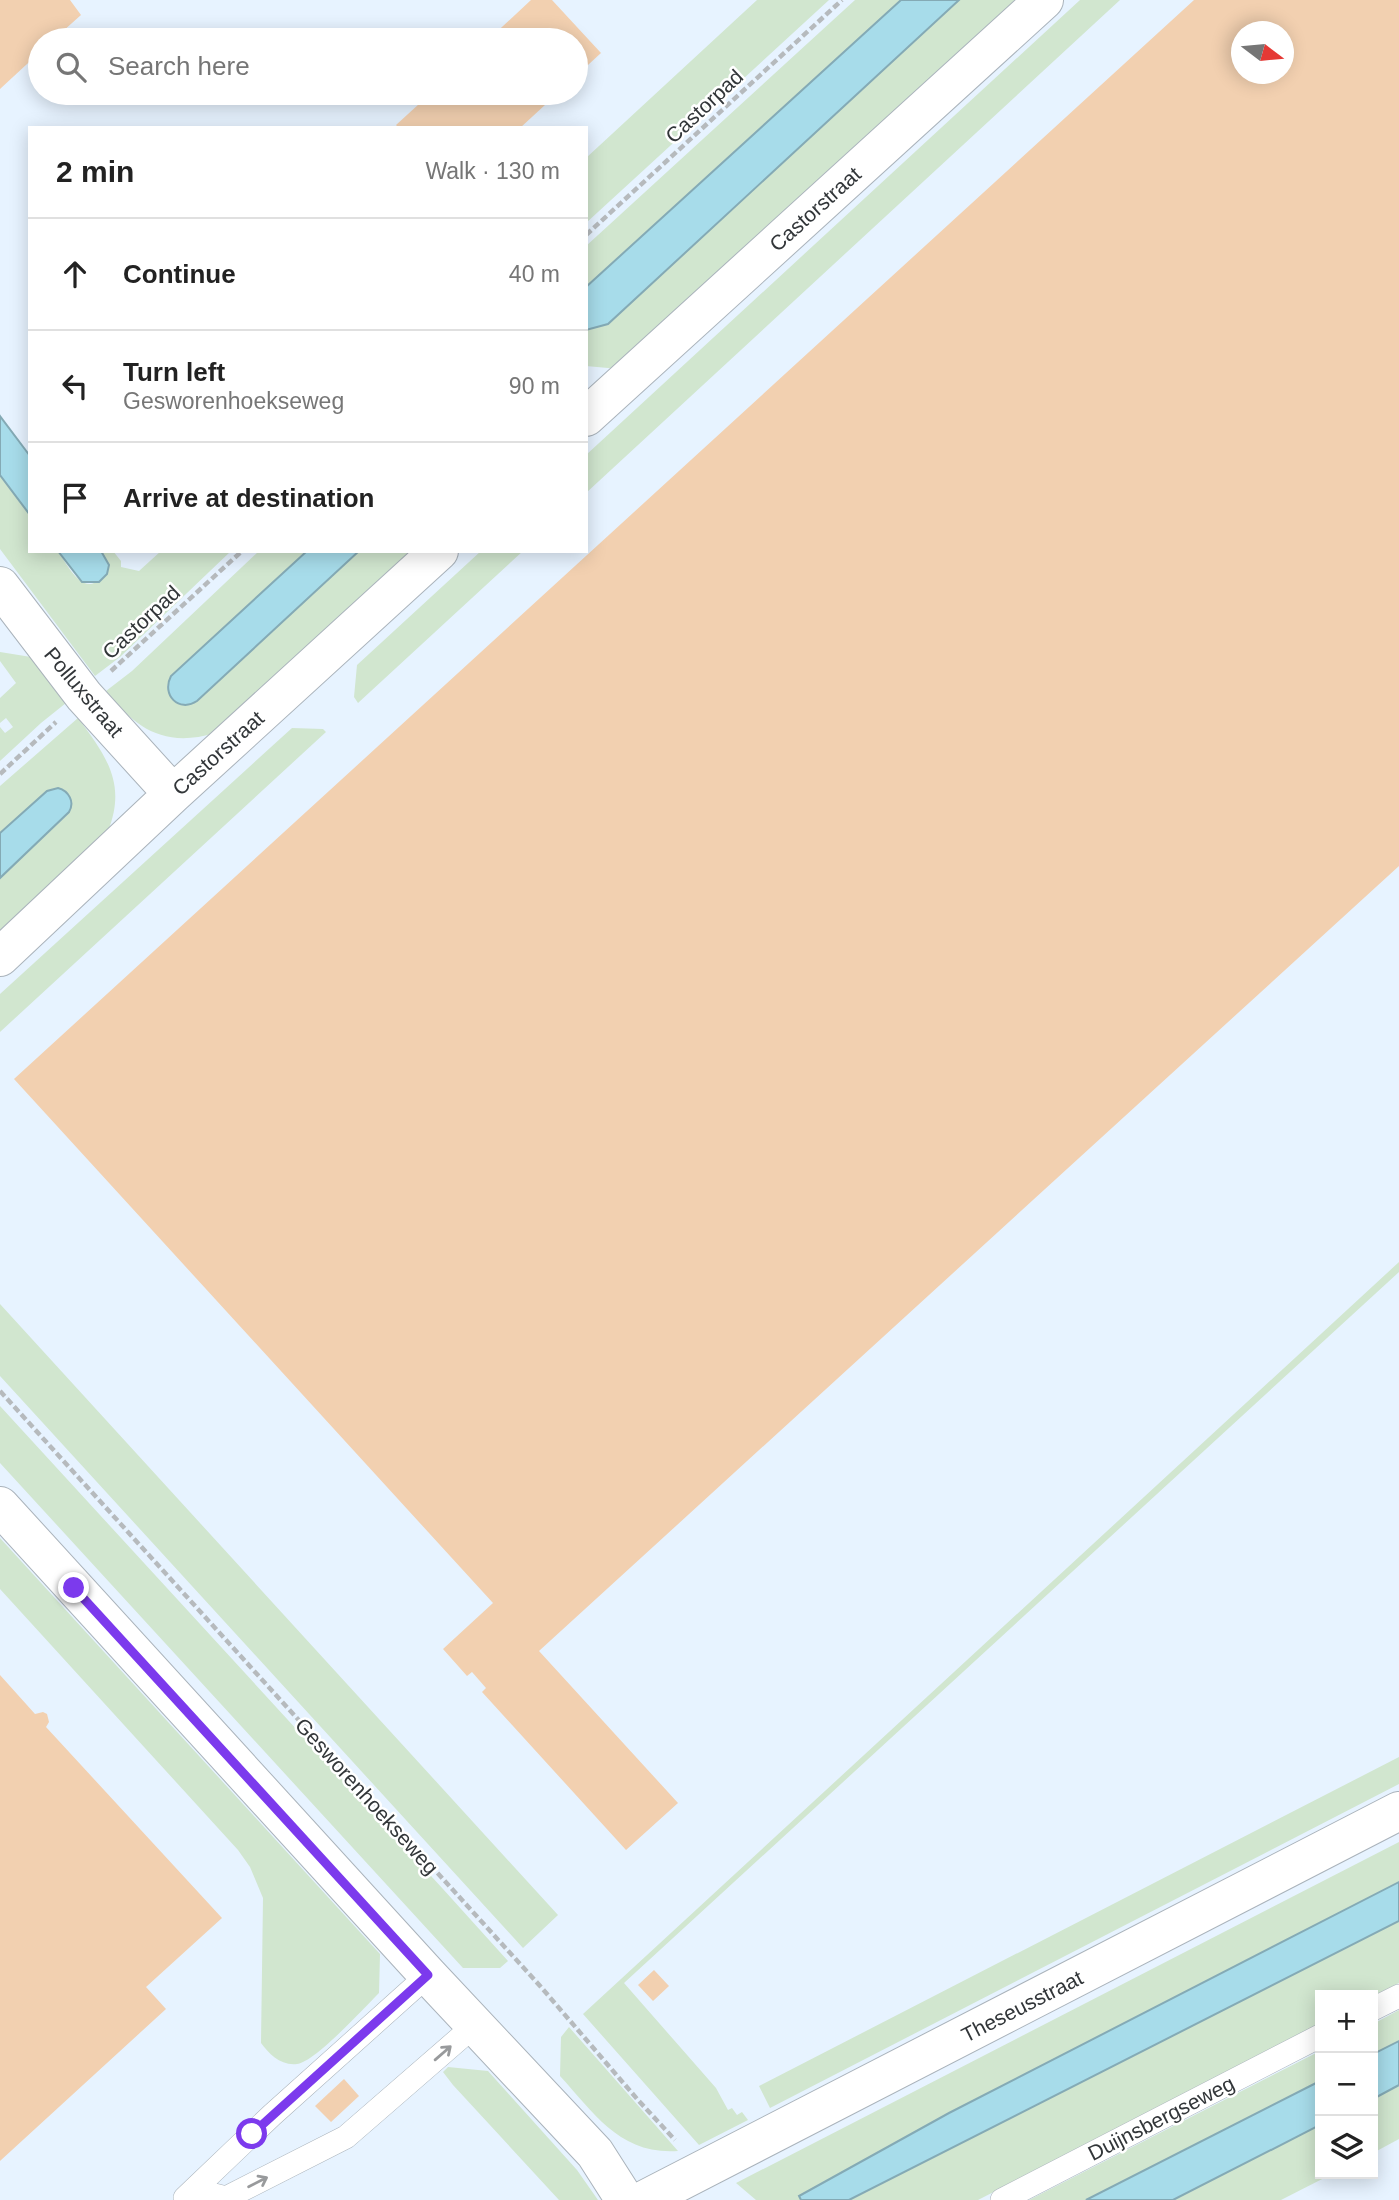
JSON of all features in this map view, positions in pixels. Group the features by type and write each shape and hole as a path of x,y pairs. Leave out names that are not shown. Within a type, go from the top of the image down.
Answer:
{"street":[{"name":"Castorstraat","path":"588,415 1044,0"},
{"name":"Castorstraat","path":"0,957 173,794 437,553"},
{"name":"Polluxstraat","path":"0,586 84,696 173,794"},
{"path":"0,1506 428,1975 595,2153 625,2200"},
{"name":"Theseusstraat","path":"644,2200 1399,1811"}],"lane":[{"path":"189,2195 272,2115 428,1975"},
{"path":"1378,2006 1399,1996"},
{"path":"189,2195 226,2199 346,2137 475,2025"},
{"name":"Duijnsbergseweg","path":"1002,2200 1315,2039"}],"path":[{"name":"Castorpad","path":"588,233 842,0"},
{"name":"Castorpad","path":"0,774 240,553"},
{"name":"Gesworenhoekseweg","path":"0,1391 704,2170"}],"shaded area":[{"path":"0,0 1399,0 1399,2200 0,2200"}],"green space":[{"path":"757,0 829,0 588,221 588,156"},
{"path":"855,0 901,0 588,285 588,244"},
{"path":"959,0 1019,0 619,369 588,366 588,329 608,324"},
{"path":"1080,0 1120,0 588,491 588,453"},
{"path":"0,475 28,512 28,553 59,553 72,572 86,584 91,584 107,574 109,565 102,553 115,553 121,561 121,567 139,571 159,553 229,553 120,657 95,676 0,549"},
{"path":"257,553 305,553 171,676 167,687 171,698 197,701 357,553 418,553 215,733 181,738 153,732 140,725 106,691 132,671"},
{"path":"479,553 521,553 358,703 354,697 357,665"},
{"path":"0,652 31,657 66,703 0,761 0,727 5,733 13,727 6,718 0,723 0,698 16,683 0,661"},
{"path":"78,718 111,771 115,798 108,831 0,938 0,878 66,816 71,798 64,790 47,791 0,833 0,786"},
{"path":"292,728 323,729 326,732 0,1032 0,994"},
{"path":"1399,1262 1399,1272 624,1983 716,2088 728,2110 732,2108 737,2115 742,2112 748,2120 699,2145 583,2014"},
{"path":"0,1304 558,1915 523,1948 0,1376"},
{"path":"0,1406 508,1961 500,1968 463,1968 0,1463"},
{"path":"0,1538 380,1954 379,1993 339,2033 305,2061 291,2064 281,2061 261,2043 263,1898 250,1867 238,1850 0,1589"},
{"path":"1399,1757 1399,1784 770,2108 759,2086"},
{"path":"1399,1842 1399,1882 949,2113 800,2196 801,2200 756,2200 736,2183"},
{"path":"1399,1921 1399,1983 1378,1994 1378,1990 1315,1990 1315,2027 978,2200 849,2200"},
{"path":"1399,2010 1399,2041 1378,2052 1378,2021"},
{"path":"569,2027 678,2151 640,2146 624,2139 597,2117 560,2076 561,2037"},
{"path":"1315,2054 1315,2084 1086,2200 1029,2200"},
{"path":"448,2067 488,2071 577,2170 598,2200 559,2200 453,2085 443,2072"},
{"path":"1399,2085 1399,2139 1378,2150 1378,2116 1378,2096"},
{"path":"1315,2128 1315,2179 1322,2179 1281,2200 1173,2200"}],"water":[{"path":"901,0 959,0 608,324 588,329 588,285"},
{"path":"0,416 28,453 28,512 0,475"},
{"path":"60,553 102,553 109,565 107,574 99,582 82,582"},
{"path":"305,553 357,553 197,701 184,705 174,700 168,690 171,676"},
{"path":"58,788 70,797 69,812 0,878 0,833 47,791"},
{"path":"1399,1882 1399,1921 849,2200 801,2200 799,2196 949,2113"},
{"path":"1399,2041 1399,2085 1378,2096 1378,2053"},
{"path":"1315,2084 1315,2128 1173,2200 1086,2200"}],"building":[{"path":"0,0 70,0 81,15 66,28 28,28 28,63 0,89"},
{"path":"531,0 552,0 578,28 501,28"},
{"path":"1194,0 1399,0 1399,866 539,1651 678,1803 626,1850 482,1692 486,1688 472,1672 467,1676 443,1649 493,1603 14,1079"},
{"path":"588,39 601,53 588,65"},
{"path":"418,105 545,105 522,126 396,125"},
{"path":"0,1675 35,1714 47,1714 49,1722 46,1727 222,1918 146,1987 166,2009 0,2161"},
{"path":"654,1970 669,1986 653,2001 638,1985"},
{"path":"344,2079 359,2096 331,2122 315,2106"}],"route":[{"path":"74,1588 428,1975 252,2134"}]}
